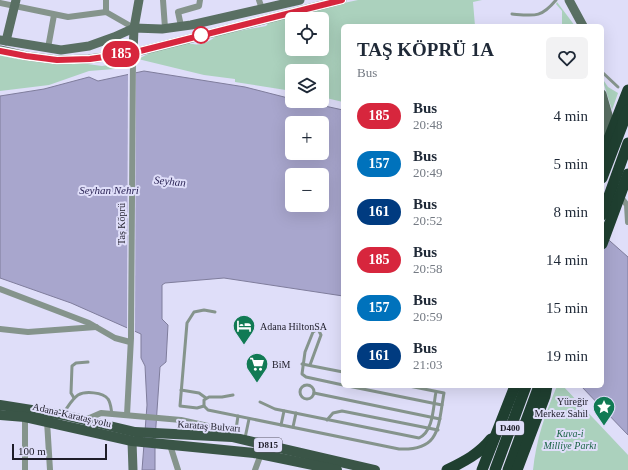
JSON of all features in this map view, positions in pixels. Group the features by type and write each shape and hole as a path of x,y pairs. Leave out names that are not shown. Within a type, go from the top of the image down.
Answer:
{"highway":[{"path":"604,149 623,88"},
{"path":"615,144 617,130 628,96"},
{"path":"604,173 628,110"},
{"path":"604,236 627,146"},
{"path":"604,213 620,196 628,174"},
{"path":"482,470 513,388"},
{"name":"D400","path":"495,470 525,388"},
{"name":"D400","path":"508,470 537,388"},
{"path":"517,470 547,389"},
{"path":"447,470 470,459 483,449 498,430"},
{"path":"525,470 526,456 533,430"}],"main road":[{"path":"132,57 134,28 139,0"},
{"path":"15,3 3,40 61,50 89,46 134,28 165,28 181,26 261,4 300,0"},
{"path":"2,51 57,60 132,57 342,0"},
{"path":"569,0 582,24"},
{"path":"604,101 608,115 609,133 604,149"},
{"name":"Adana-Karataş yolu","path":"0,405 63,414 135,438"},
{"name":"Adana-Karataş yolu","path":"0,415 25,417 135,438"},
{"name":"Karataş Bulvarı","path":"135,438 159,439 233,437 375,470"},
{"path":"133,470 135,438"},
{"name":"Karataş Bulvarı","path":"159,439 170,445 261,454 314,467 337,470"}],"street":[{"path":"106,0 106,12"},
{"path":"164,0 165,28"},
{"path":"181,26 178,12 199,6 200,0"},
{"path":"0,4 15,3 54,15 68,17 106,12 134,28"},
{"path":"48,48 54,15"},
{"name":"Taș Köprü","path":"127,415 131,340 132,57"},
{"path":"620,196 627,205 628,222"},
{"path":"0,289 47,306 115,338 131,340"},
{"path":"0,329 28,332 96,328"},
{"path":"83,420 101,413 158,418 196,423 217,428 233,437"},
{"path":"25,417 25,470"},
{"path":"47,421 50,470"},
{"path":"170,445 178,470"},
{"path":"255,470 261,454"}],"lane":[{"path":"512,14 540,15 556,0"},
{"path":"604,74 623,88"},
{"path":"204,406 197,408 180,406 188,320 192,314 198,311 208,310 215,312"},
{"path":"310,365 322,335 318,329 313,332 305,352 302,372 306,377 341,385"},
{"path":"74,398 71,393 72,366 76,363 88,362"},
{"path":"302,364 341,372"},
{"path":"308,385 312,387 314,393 310,398 306,399 302,397 300,391 302,387 308,385"},
{"path":"358,388 442,405"},
{"path":"206,398 204,400 204,406 208,410 406,449 428,445 435,438 438,430 444,394 418,388"},
{"path":"181,390 198,393 206,398 233,395"},
{"path":"260,402 267,406 284,411 413,437 424,435 429,428 436,392"},
{"path":"63,414 74,398 82,393 104,395 110,402 112,414"},
{"path":"314,393 440,419"},
{"path":"281,425 284,411"},
{"path":"326,420 333,413 342,411 438,430"},
{"path":"293,427 296,413"},
{"path":"233,437 238,416"},
{"path":"245,440 249,419"}],"green space":[{"path":"358,0 482,0 473,2 475,24 341,24 341,102 329,99 329,64 285,64 285,90 235,82 235,79 204,75 138,59 150,53 189,43 204,43 217,35 266,26 273,18 285,15 285,56 329,56 329,12 301,12"},
{"path":"557,2 574,24 562,24 562,11 556,4"},
{"path":"0,52 102,66 128,62 127,68 89,71 49,85 0,91"},
{"path":"604,81 608,87 618,93 612,110"},
{"name":"Kuva-i Milliye Parkı","path":"556,388 565,388 628,455 628,470 533,470 536,448"}],"water":[{"name":"Seyhan Nehri","path":"144,71 245,87 285,97 285,108 329,107 341,110 341,296 224,278 165,283 162,285 162,319 168,325 166,362 160,367 155,440 155,470 142,470 147,405 145,366 141,358 141,334 71,303 0,278 0,96 44,89 89,77 98,81"},
{"path":"604,236 628,257 628,435 583,388 604,388"}],"pier":[{"path":"136,70 135,334 127,330 128,72"}],"bus line":[{"name":"185","path":"0,51 57,60 90,59 132,53 342,0"}],"place":[{"name":"Adana HiltonSA","path":"244,346"},
{"name":"BiM","path":"257,384"},
{"name":"Yüreğir Merkez Sahil","path":"604,426"}],"water label":[{"name":"Seyhan","path":"170,181"}]}
